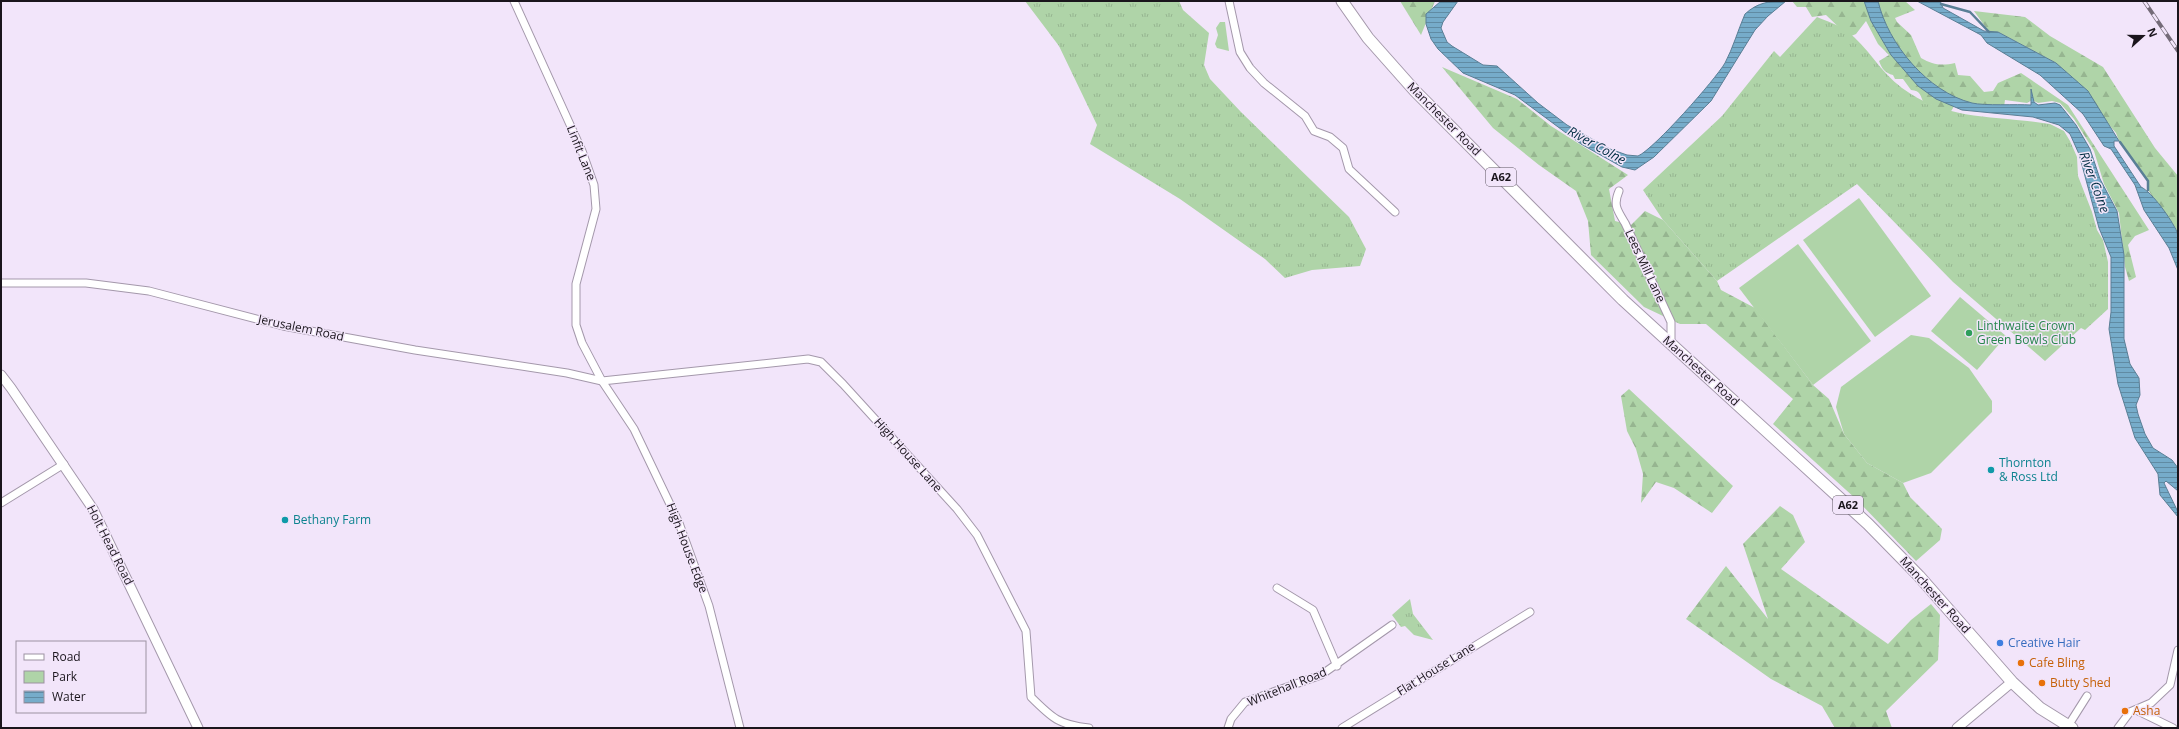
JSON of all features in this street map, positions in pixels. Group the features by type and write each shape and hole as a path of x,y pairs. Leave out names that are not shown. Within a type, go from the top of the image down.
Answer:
{"main road":[{"name":"Manchester Road","path":"1342,1 1368,38 1415,91 1623,300 1868,524 1919,576 2012,682 2040,708 2070,727"}],"street":[{"name":"Linfit Lane","path":"514,1 582,151 594,185 596,209 576,284 576,325 582,343 602,381"},
{"path":"1229,1 1240,52 1250,68 1264,83 1305,116 1314,131 1330,137 1343,148 1349,169 1395,212"},
{"name":"Lees Mill Lane","path":"1619,191 1615,200 1617,210 1625,223 1671,322 1671,343"},
{"name":"Jerusalem Road","path":"1,283 86,283 148,291 283,326 415,350 567,373 602,381"},
{"name":"High House Lane","path":"602,381 808,359 821,362 843,384 957,509 977,535 1026,631 1031,697 1052,717 1070,726 1089,728"},
{"name":"Holt Head Road","path":"1,375 64,464 93,509 113,547 198,728"},
{"name":"High House Edge","path":"602,381 634,429 679,523 709,606 740,728"},
{"path":"1,503 64,464"},
{"path":"1277,588 1313,610 1337,666"},
{"name":"Flat House Lane","path":"1342,728 1530,612"},
{"name":"Whitehall Road","path":"1228,728 1231,719 1245,702 1321,675 1337,666 1392,625"},
{"path":"2118,728 2130,712 2151,703 2170,685 2178,650"},
{"path":"1957,728 2012,682"},
{"path":"2070,727 2087,696"},
{"path":"2136,710 2173,728"}],"green space":[{"path":"1025,1 1179,1 1183,10 1209,33 1204,65 1210,79 1241,112 1349,217 1366,249 1360,266 1312,270 1285,278 1265,259 1180,199 1090,144 1097,125 1059,46"},
{"path":"1400,1 1435,1 1421,35"},
{"path":"1792,1 1905,1 1915,10 1895,18 1897,22 1911,35 1921,58 1938,64 1955,63 1958,75 1970,76 1984,92 1993,91 1998,83 2021,73 2068,105 2149,230 2135,236 2128,245 2136,277 2129,281 2125,267 2119,213 2104,184 2094,151 2074,119 2060,103 2052,101 2038,103 2032,100 2027,103 2005,100 2004,107 1956,103 1950,113 1940,112 1932,105 1924,104 1920,94 1917,91 1911,90 1903,79 1895,79 1893,75 1886,72 1879,61 1889,55 1878,44 1866,21 1856,34 1849,37 1826,15 1812,17 1806,7 1797,7"},
{"path":"1974,11 2025,17 2050,36 2103,67 2155,148 2178,176 2178,233 2148,190 2148,181 2119,141 2116,133 2056,63 1998,32 1989,32"},
{"path":"1817,17 1847,31 1861,44 1894,82 1919,99 1937,107 1955,112 1992,118 2050,124 2064,131 2077,157 2078,176 2092,212 2097,230 2103,240 2108,262 2108,309 2085,330 2081,328 2045,361 1953,282 1857,184 1717,281 1663,220 1643,190 1722,116 1774,51 1780,57"},
{"path":"1220,22 1225,22 1229,51 1217,48 1215,44 1218,35 1216,28"},
{"path":"1442,67 1517,99 1551,126 1628,175 1609,189 1615,221 1631,225 1645,211 1663,220 1717,281 1721,290 1755,308 1813,385 1829,399 1844,434 1867,463 1903,483 1910,497 1942,529 1940,540 1916,561 1856,499 1773,424 1793,399 1706,324 1680,324 1644,307 1591,255 1588,221 1576,191 1539,165 1493,128"},
{"path":"1859,198 1931,296 1875,337 1803,240"},
{"path":"1798,244 1871,341 1813,385 1739,288"},
{"name":"Linthwaite Crown Green Bowls Club","path":"1960,297 2006,336 1977,370 1931,331"},
{"path":"1911,335 1929,338 1969,368 1992,401 1992,412 1931,473 1903,483 1867,463 1844,434 1836,407 1841,387"},
{"path":"1629,389 1733,486 1712,513 1674,488 1656,482 1641,503 1643,474 1636,449 1627,431 1621,396"},
{"path":"1780,506 1793,515 1805,542 1781,569 1888,644 1911,620 1931,604 1940,615 1938,660 1886,711 1892,728 1835,728 1822,706 1771,679 1686,619 1726,566 1768,619 1743,544"},
{"path":"1410,599 1413,614 1433,640 1414,635 1405,626 1401,627 1392,615"}],"water":[{"name":"River Colne","path":"1441,1 1458,1 1443,22 1441,28 1447,42 1452,46 1483,65 1497,66 1538,103 1567,125 1610,149 1627,155 1638,156 1646,151 1670,128 1719,72 1728,57 1745,14 1764,3 1786,1 1768,16 1755,30 1711,101 1654,157 1635,170 1622,167 1581,144 1515,95 1463,73 1438,49 1431,39 1426,24 1426,14"},
{"name":"River Colne","path":"1864,1 1878,1 1883,17 1891,34 1901,49 1912,64 1940,88 1956,97 1972,103 2031,105 2031,89 2034,102 2038,105 2055,103 2060,105 2076,125 2090,149 2100,179 2117,211 2124,255 2124,339 2130,364 2139,378 2140,395 2136,405 2145,434 2153,448 2172,460 2178,468 2178,491 2166,481 2164,483 2178,512 2178,517 2160,495 2158,474 2135,438 2118,384 2109,329 2111,312 2111,257 2099,228 2079,154 2070,134 2059,125 2033,117 1962,110 1936,99 1918,86 1891,55 1871,21"},
{"path":"1917,1 1940,1 1943,8 1984,31 1998,32 2056,63 2088,91 2119,141 2114,141 2114,146 2141,187 2151,194 2156,200 2177,232 2178,270 2169,248 2144,210 2135,185 2111,149 2104,146 2083,114 2040,75 1987,43 1981,35"}],"waterway":[{"path":"1941,4 1970,12 1989,32"},
{"path":"2120,142 2148,181 2148,190"}],"railway":[{"path":"2144,1 2178,51"}],"place":[{"name":"Linthwaite Crown Green Bowls Club","path":"1969,333"},
{"name":"Thornton & Ross Ltd","path":"1991,470"},
{"name":"Bethany Farm","path":"285,520"},
{"name":"Creative Hair","path":"2000,643"},
{"name":"Cafe Bling","path":"2021,663"},
{"name":"Butty Shed","path":"2042,683"},
{"name":"Asha","path":"2125,711"}]}
